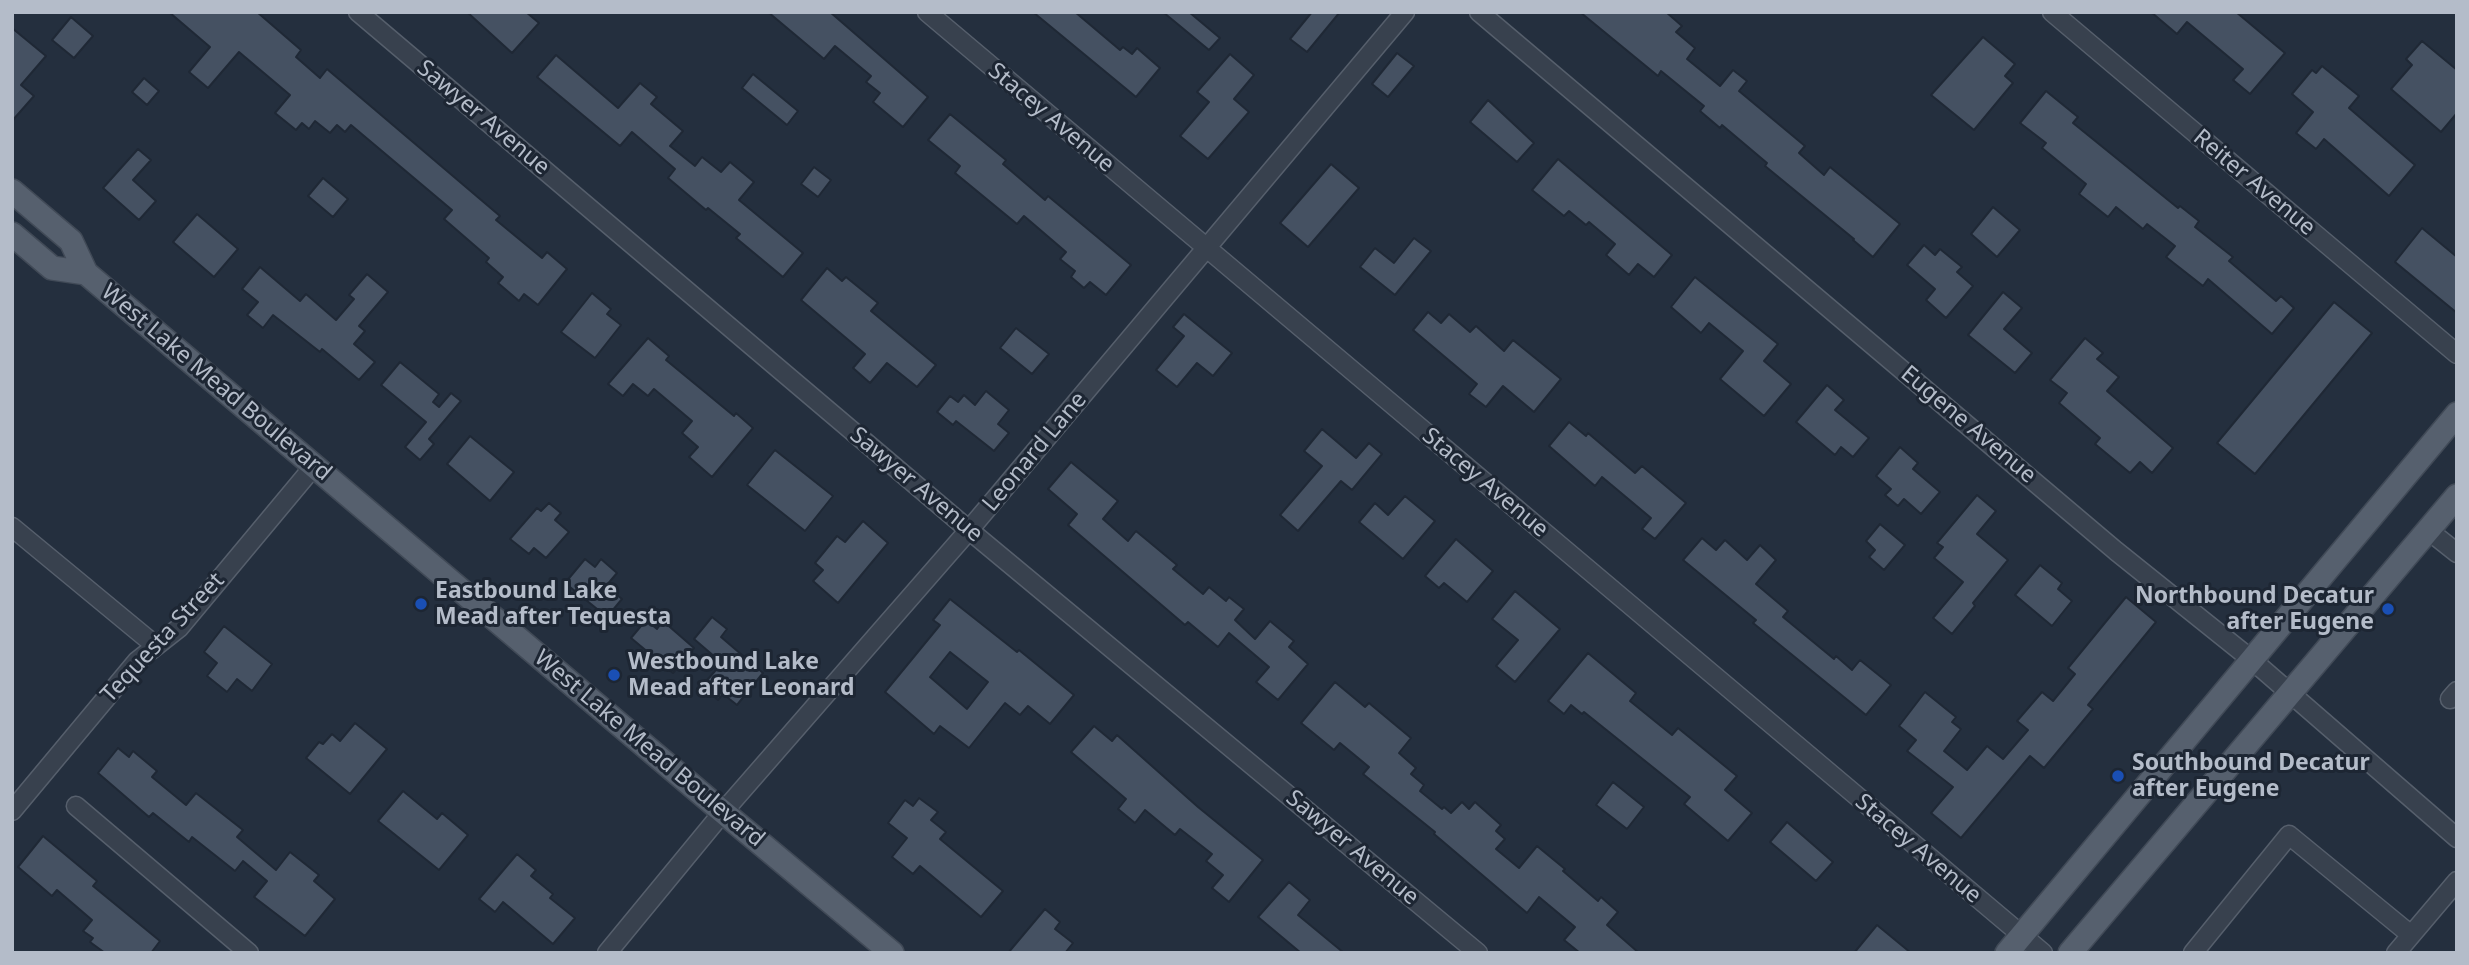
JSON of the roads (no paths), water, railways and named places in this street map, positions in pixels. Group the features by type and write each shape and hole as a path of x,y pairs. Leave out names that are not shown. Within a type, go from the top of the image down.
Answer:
{"main road":[{"name":"West Lake Mead Boulevard","path":"12,191 71,241 86,273 892,953"},
{"name":"West Lake Mead Boulevard","path":"12,234 52,268 86,273"},
{"path":"2014,944 2457,414"},
{"path":"2070,953 2457,496"}],"street":[{"name":"Sawyer Avenue","path":"358,12 969,530 1478,953"},
{"name":"Stacey Avenue","path":"927,12 1206,248 2014,944 2043,953"},
{"name":"Leonard Lane","path":"607,953 723,812 969,530 1405,12"},
{"name":"Eugene Avenue","path":"1479,12 2194,616 2252,660 2457,838"},
{"name":"Reiter Avenue","path":"2052,12 2457,354"},
{"name":"Tequesta Street","path":"15,803 137,661 179,628 314,466"},
{"path":"12,527 156,646"},
{"path":"2428,530 2457,553"},
{"path":"76,806 248,953"},
{"path":"2193,953 2289,835 2411,935"},
{"path":"2396,953 2457,881"}],"place":[{"name":"Eastbound Lake Mead after Tequesta","path":"421,604"},
{"name":"Northbound Decatur after Eugene","path":"2388,609"},
{"name":"Westbound Lake Mead after Leonard","path":"614,675"},
{"name":"Southbound Decatur after Eugene","path":"2118,776"}]}
